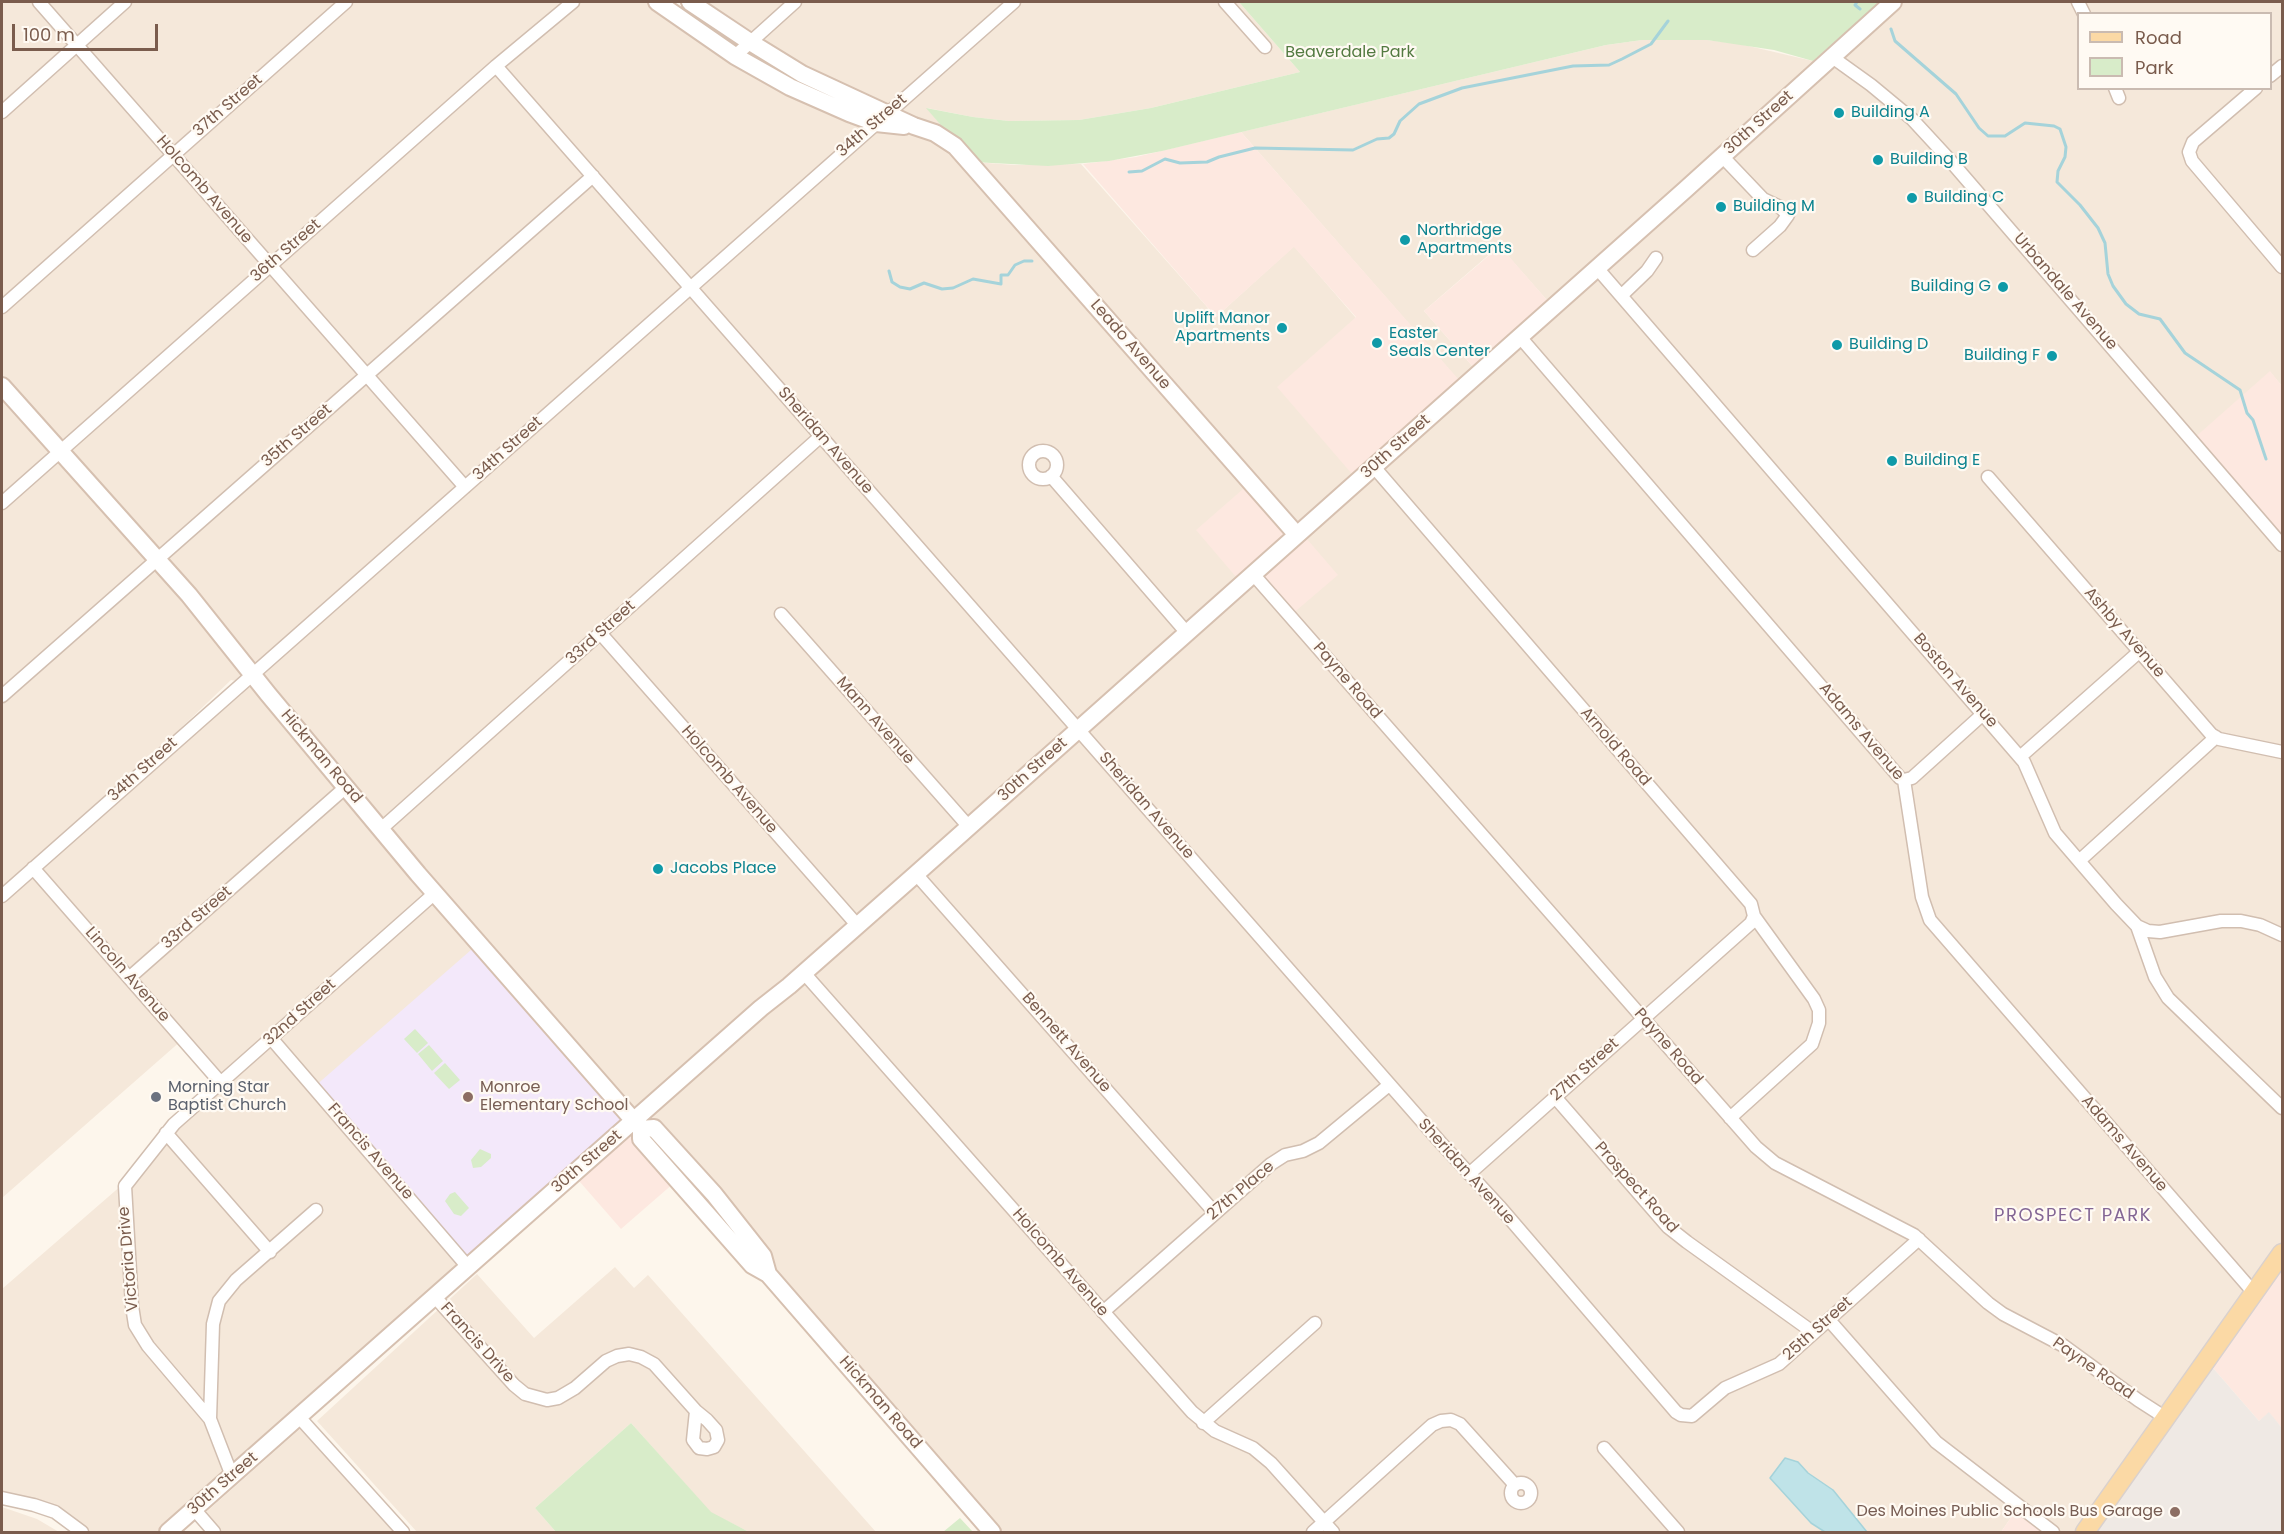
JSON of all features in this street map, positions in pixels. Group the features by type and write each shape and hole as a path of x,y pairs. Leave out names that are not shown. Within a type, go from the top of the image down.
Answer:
{"main road":[{"path":"2085,1533 2283,1253"}],"street":[{"name":"Holcomb Avenue","path":"39,2 465,487"},
{"path":"2,112 125,2"},
{"name":"37th Street","path":"2,307 346,2"},
{"name":"36th Street","path":"2,503 496,66 573,2"},
{"path":"657,2 735,56 790,87 849,113 882,118"},
{"path":"690,2 802,74 882,118"},
{"path":"735,56 795,2"},
{"name":"34th Street","path":"2,896 1014,2"},
{"path":"1225,2 1265,47"},
{"name":"30th Street","path":"168,1533 468,1267 638,1125 761,1008 858,926 1598,268 1893,2"},
{"name":"Urbandale Avenue","path":"1832,57 1871,85 1911,119 1948,158 2283,545"},
{"name":"Sheridan Avenue","path":"496,66 1676,1412"},
{"path":"2254,90 2193,142 2189,152 2192,161 2283,267"},
{"name":"Leado Avenue","path":"882,118 935,133 963,154 1297,535"},
{"path":"1722,156 1763,199 1780,207 1788,216 1753,250"},
{"name":"35th Street","path":"2,696 593,176"},
{"path":"1622,295 1647,271 1656,258"},
{"name":"Boston Avenue","path":"1598,268 2020,757 2039,792 2055,833 2115,904 2137,926 2155,977 2168,998 2283,1108"},
{"name":"Adams Avenue","path":"1520,337 1899,778 1904,780 1922,897 1930,920 2255,1294"},
{"name":"Hickman Road","path":"2,386 189,595 435,893 638,1125 654,1128 714,1194 763,1256 768,1274 992,1533"},
{"name":"33rd Street","path":"381,829 821,436"},
{"name":"Arnold Road","path":"1374,467 1751,904 1754,916 1814,999 1819,1010 1820,1023 1812,1044 1730,1118"},
{"path":"1051,476 1187,633"},
{"name":"Ashby Avenue","path":"1988,477 2216,737"},
{"name":"Payne Road","path":"1253,574 1756,1147 1775,1163 1899,1225 1919,1239 2003,1314 2064,1346 2166,1418"},
{"name":"Mann Avenue","path":"781,614 969,827"},
{"name":"Holcomb Avenue","path":"601,634 858,926"},
{"path":"2020,757 2140,651"},
{"path":"1904,780 1912,778 1983,714"},
{"path":"2079,861 2216,737 2283,752"},
{"name":"33rd Street","path":"129,978 346,787"},
{"name":"Lincoln Avenue","path":"33,868 221,1083"},
{"name":"Bennett Avenue","path":"916,874 1215,1213"},
{"name":"32nd Street","path":"166,1133 435,893"},
{"name":"27th Street","path":"1469,1174 1751,923 1754,916"},
{"path":"2137,926 2148,931 2160,932 2221,921 2241,921 2281,931"},
{"name":"Holcomb Avenue","path":"804,973 1203,1423 1253,1448 1271,1463 1333,1533"},
{"name":"Francis Avenue","path":"271,1038 468,1267"},
{"name":"27th Place","path":"1103,1312 1271,1164 1285,1155 1303,1151 1319,1143 1389,1085"},
{"name":"Prospect Road","path":"1555,1097 1668,1227 1814,1333"},
{"path":"166,1133 270,1252"},
{"name":"Victoria Drive","path":"166,1133 125,1186 135,1325 141,1337 210,1419 232,1476"},
{"path":"210,1419 214,1314 227,1290 316,1210"},
{"name":"25th Street","path":"1676,1412 1687,1417 1697,1413 1725,1388 1779,1364 1919,1239"},
{"name":"Francis Drive","path":"435,1297 514,1385 525,1394 548,1400 558,1398 575,1388 606,1361 629,1354 654,1364 696,1411"},
{"path":"1829,1320 1936,1442 2053,1533"},
{"path":"1203,1423 1315,1323"},
{"path":"299,1417 403,1533"},
{"path":"1313,1533 1432,1425 1441,1421 1451,1420 1460,1424 1515,1485"},
{"path":"1604,1449 1678,1533"},
{"path":"2,1498 55,1512 82,1533"},
{"path":"194,1509 214,1533"}],"shaded area":[{"path":"2,2 657,2 849,113 875,108 690,2 1239,2 1300,72 1151,108 1079,120 1009,121 927,108 973,162 1015,165 1081,164 1216,317 1294,246 1356,318 1358,481 1553,307 1499,246 1424,311 1474,368 1460,382 1241,132 1606,45 1642,40 1707,40 1740,44 1813,61 1825,51 1831,57 1893,2 2282,2 2282,386 2270,372 2282,545 2282,1253 2082,1532 2053,1532 2019,1506 2001,1532 1867,1532 1833,1490 1808,1473 1795,1460 1811,1523 1825,1532 992,1532 641,1129 468,1267 168,1532 82,1532 73,1524 2,1498 2,1289 130,1178 220,1083 182,1040 2,1198","holes":["231,680 242,682 242,694 44,859"]},
{"path":"1241,132 1460,381 1474,368 1424,311 1500,246 1553,307 1358,481 1277,387 1356,317 1294,247 1216,317 1083,164 1136,157"},
{"path":"2270,371 2282,386 2282,545 2193,439"},
{"path":"1251,482 1301,532 1338,575 1290,616 1253,574 1242,584 1196,530"},
{"name":"Monroe Elementary School","path":"479,943 634,1121 468,1267 314,1087"},
{"path":"634,1121 682,1176 621,1229 573,1174"},
{"path":"2282,1253 2282,1428 2269,1413 2259,1421 2207,1361"},
{"path":"615,1267 634,1288 648,1275 876,1532 749,1532 711,1513 631,1423 535,1508 556,1532 417,1532 317,1421 477,1274 534,1338"},
{"path":"2207,1361 2259,1421 2269,1412 2282,1428 2282,1532 2085,1532"},
{"path":"301,1428 393,1532 222,1532 205,1513"},
{"path":"2019,1506 2053,1532 2001,1532"},
{"path":"2,1507 37,1519 59,1532 2,1532"}],"green space":[{"name":"Beaverdale Park","path":"1239,2 1880,2 1813,61 1774,50 1707,40 1642,40 1606,45 1162,151 1109,161 1048,166 973,162 926,108 1009,121 1079,120 1151,108 1300,72"},
{"path":"415,1029 428,1043 417,1053 404,1039"},
{"path":"429,1045 443,1061 432,1071 418,1054"},
{"path":"445,1063 460,1080 449,1089 434,1073"},
{"path":"480,1149 491,1154 491,1158 481,1167 473,1168 471,1160"},
{"path":"455,1192 469,1208 461,1216 454,1214 445,1201 450,1194"},
{"path":"631,1423 711,1512 749,1532 556,1532 535,1508"},
{"path":"960,1518 973,1532 943,1532"}],"water":[{"path":"1785,1458 1798,1462 1808,1473 1833,1490 1867,1532 1825,1532 1811,1523 1770,1478"}],"waterway":[{"path":"1857,2 1855,5 1860,9"},
{"path":"1129,172 1142,171 1165,159 1180,163 1207,162 1255,148 1353,150 1377,139 1389,138 1394,134 1400,121 1419,104 1462,88 1573,66 1609,65 1651,44 1668,21"},
{"path":"1891,29 1895,41 1956,94 1979,128 1988,136 2005,136 2025,123 2054,126 2060,129 2066,147 2057,182 2080,205 2098,228 2105,243 2108,274 2113,286 2126,304 2139,314 2160,319 2185,353 2240,390 2266,459"},
{"path":"889,271 892,282 900,287 910,289 924,283 942,289 953,288 973,279 1001,284 1001,275 1008,275 1015,265 1024,261 1032,261"}],"place":[{"name":"Building A","path":"1839,113"},
{"name":"Building B","path":"1878,160"},
{"name":"Building C","path":"1912,198"},
{"name":"Building M","path":"1721,207"},
{"name":"Northridge Apartments","path":"1405,240"},
{"name":"Building G","path":"2003,287"},
{"name":"Uplift Manor Apartments","path":"1282,328"},
{"name":"Easter Seals Center","path":"1377,343"},
{"name":"Building D","path":"1837,345"},
{"name":"Building F","path":"2052,356"},
{"name":"Building E","path":"1892,461"},
{"name":"Jacobs Place","path":"658,869"},
{"name":"Morning Star Baptist Church","path":"156,1097"},
{"name":"Monroe Elementary School","path":"468,1097"},
{"name":"Des Moines Public Schools Bus Garage","path":"2175,1512"}],"district":[{"name":"PROSPECT PARK","path":"2073,1216"}]}
